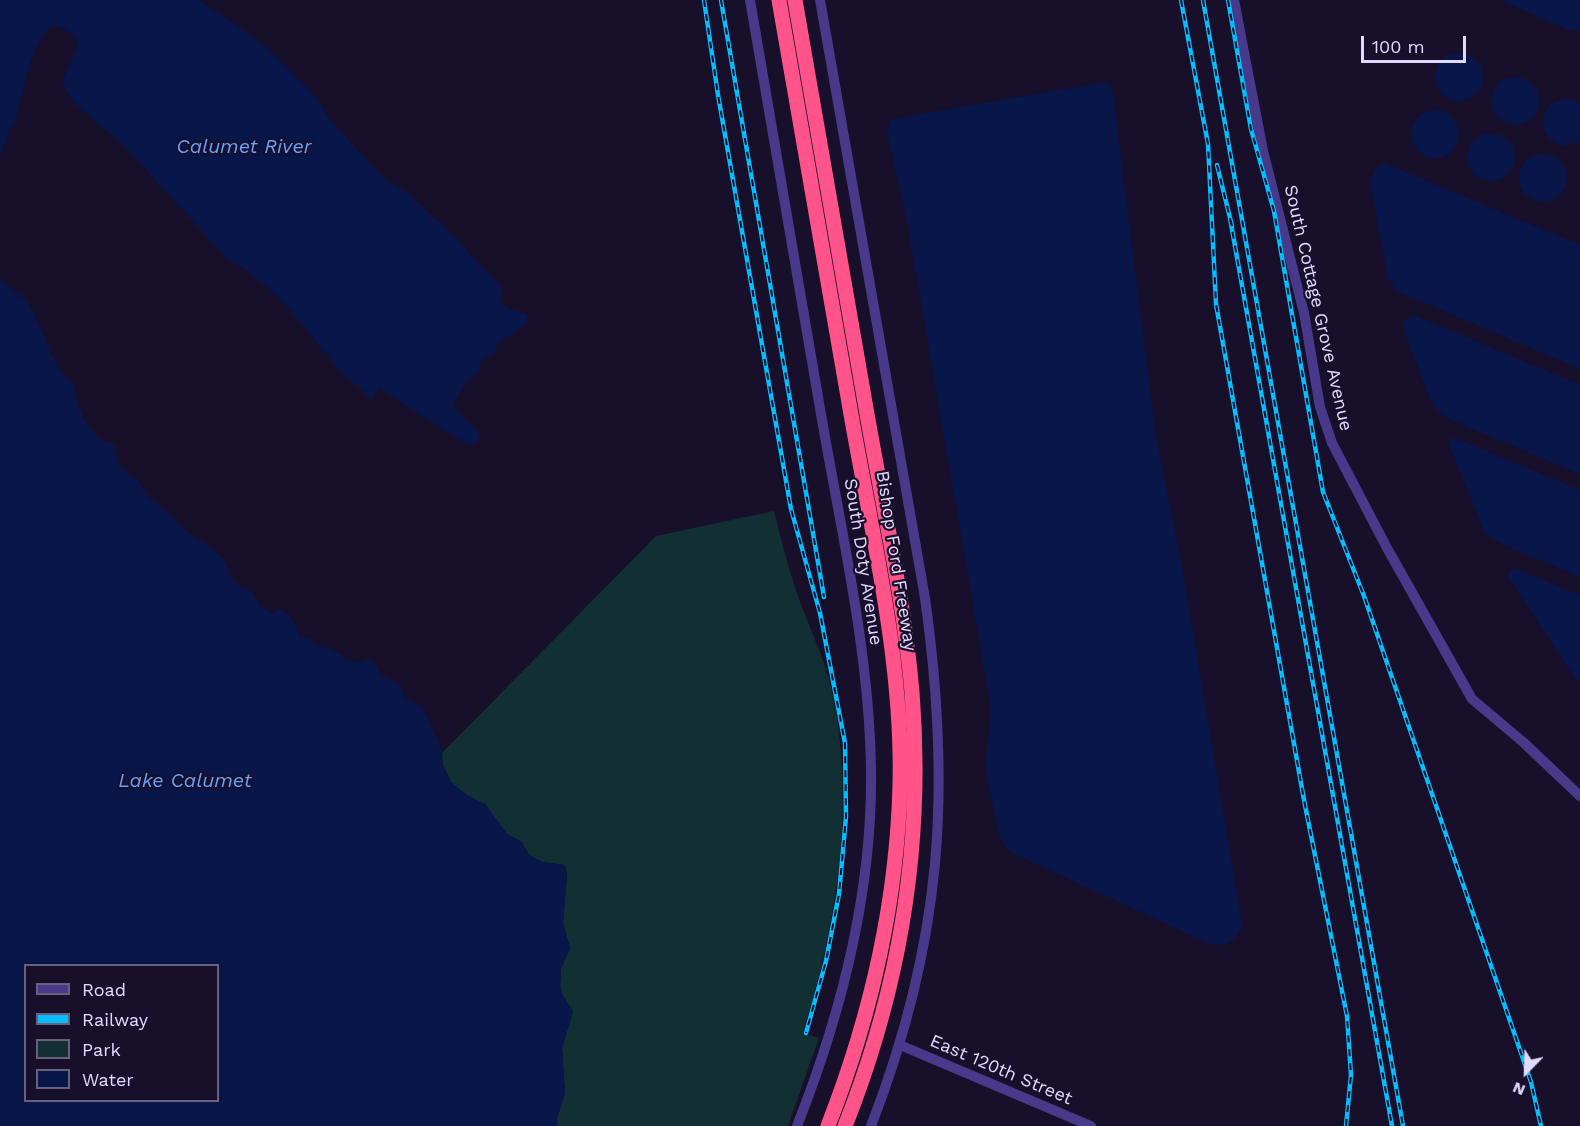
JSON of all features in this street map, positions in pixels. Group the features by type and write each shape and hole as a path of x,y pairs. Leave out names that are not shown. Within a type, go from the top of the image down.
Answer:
{"highway":[{"name":"Bishop Ford Freeway","path":"779,0 879,573 894,671 899,734 900,783 896,854 888,922 860,1039 828,1126"},
{"name":"Bishop Ford Freeway","path":"795,0 901,612 912,691 915,743 914,828 903,926 875,1042 845,1126"}],"street":[{"name":"South Doty Avenue","path":"750,0 860,646 871,768 868,837 852,952 828,1043 796,1126"},
{"path":"820,0 925,598 938,706 941,784 934,886 921,967 900,1045 871,1126"},
{"name":"South Cottage Grove Avenue","path":"1234,0 1263,150 1304,313 1320,407 1332,443 1387,548 1472,699 1523,742 1580,796"},
{"name":"East 120th Street","path":"900,1045 1091,1126"}],"green space":[{"path":"774,511 794,583 822,657 831,688 839,731 842,774 843,818 834,906 815,992 803,1033 819,1038 788,1126 557,1126 557,1118 565,1094 562,1048 573,1011 560,987 561,969 570,948 563,923 567,875 565,865 542,862 529,855 522,842 507,834 485,804 468,796 451,782 443,765 442,753 656,536"}],"water":[{"name":"Calumet River","path":"0,0 199,0 260,42 319,100 328,117 382,177 409,194 452,234 500,286 502,294 500,303 527,314 528,323 497,344 494,354 481,360 479,372 468,380 453,404 458,413 480,434 478,442 473,445 466,444 379,388 371,400 339,370 273,293 259,280 227,259 127,149 72,101 62,82 77,48 76,37 64,29 50,28 38,44 28,71 15,122 9,131 0,158"},
{"path":"1501,0 1580,0 1580,31 1566,29"},
{"path":"1459,53 1476,60 1483,77 1476,94 1459,101 1442,94 1435,77 1442,60"},
{"path":"1515,77 1532,84 1539,101 1532,118 1515,125 1498,118 1491,101 1498,84"},
{"path":"1105,82 1109,84 1113,94 1156,437 1182,566 1242,923 1234,939 1219,945 1206,942 1010,852 1000,839 985,768 991,708 907,222 887,131 892,119"},
{"path":"1567,98 1580,102 1580,142 1564,146 1551,140 1543,123 1546,110 1551,104"},
{"path":"1435,110 1452,117 1459,134 1452,151 1435,158 1418,151 1411,134 1418,117"},
{"path":"1491,133 1508,140 1515,157 1508,174 1491,181 1474,174 1467,157 1474,140"},
{"path":"1543,154 1560,161 1567,178 1560,195 1543,202 1526,195 1519,178 1526,161"},
{"path":"1384,163 1580,245 1580,369 1397,291 1388,279 1370,182 1376,169"},
{"name":"Lake Calumet","path":"0,278 29,303 58,368 73,384 78,405 87,424 99,439 115,445 117,461 123,470 138,481 146,494 194,537 204,542 223,558 232,579 239,586 252,591 261,607 272,613 281,609 294,621 299,636 310,638 319,646 332,646 334,652 341,654 346,660 359,663 368,659 373,661 381,675 401,685 407,698 422,706 440,745 443,765 451,782 468,796 485,804 507,834 522,842 529,855 542,862 565,865 567,875 563,923 570,948 561,969 560,987 573,1011 562,1048 565,1094 557,1117 557,1126 0,1126"},
{"path":"1414,315 1580,385 1580,474 1446,418 1433,406 1403,329 1404,320"},
{"path":"1455,438 1580,490 1580,577 1497,542 1484,531 1449,445 1450,439"},
{"path":"1517,569 1580,595 1580,686 1508,576 1509,570"}],"railway":[{"path":"704,0 718,95 791,509 820,613 845,743 846,817 839,894 826,961 806,1033"},
{"path":"721,0 824,597"},
{"path":"1181,0 1208,144 1216,304 1304,800 1347,1016 1351,1075 1346,1126"},
{"path":"1203,0 1403,1126"},
{"path":"1228,0 1251,129 1274,211 1323,492 1364,596 1531,1082 1541,1126"},
{"path":"1217,165 1232,226"},
{"path":"1230,218 1392,1126"}]}
